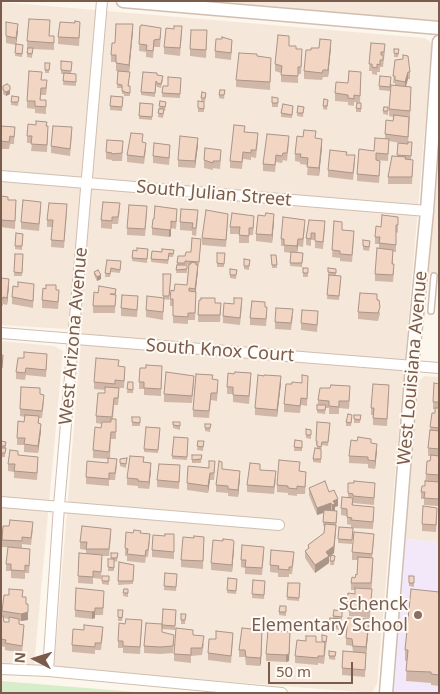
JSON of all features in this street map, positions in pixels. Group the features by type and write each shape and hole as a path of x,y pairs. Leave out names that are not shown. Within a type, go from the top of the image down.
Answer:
{"street":[{"name":"West Arizona Avenue","path":"48,671 59,506 102,1"},
{"path":"123,1 439,28"},
{"name":"West Louisiana Avenue","path":"386,693 412,366 427,211 439,42"},
{"name":"South Julian Street","path":"1,176 427,211"},
{"name":"South Knox Court","path":"1,333 439,368"},
{"path":"1,502 279,525"},
{"path":"1,669 48,671 282,693"}],"lane":[{"path":"431,311 434,276"}],"shaded area":[{"path":"191,1 439,1 439,23"},
{"path":"1,2 425,38 430,42 432,46 378,673 377,684 372,693 54,668 82,330 1,325"},
{"path":"439,141 439,273 427,273"},
{"path":"1,341 54,346 63,351 34,667 1,664"},
{"path":"424,376 439,377 439,542 404,539 417,383"},
{"name":"Schenck Elementary School","path":"404,539 439,542 439,693 393,693 391,688"}],"green space":[{"path":"1,681 147,693 1,693"}],"building":[{"path":"29,19 50,20 49,36 54,36 54,43 27,41"},
{"path":"75,21 80,22 79,38 58,37 60,22 75,23"},
{"path":"6,22 18,24 16,38 6,36"},
{"path":"116,24 133,24 129,65 116,63 116,55 111,55 112,43 115,43"},
{"path":"140,26 161,28 160,39 154,40 153,51 146,50 147,45 139,44"},
{"path":"174,26 182,26 180,48 164,47 166,28 174,29"},
{"path":"191,30 207,30 206,50 190,49"},
{"path":"278,35 289,36 289,46 296,46 296,49 302,49 301,67 298,67 298,76 281,75 282,66 275,64"},
{"path":"222,37 232,40 231,53 215,51 216,39 222,39"},
{"path":"320,39 331,40 328,70 323,70 322,73 304,71 306,50 319,48"},
{"path":"371,43 385,44 384,52 381,52 383,60 380,60 380,65 377,64 377,68 369,64"},
{"path":"16,44 23,45 22,54 15,53"},
{"path":"28,48 33,48 32,54 27,53"},
{"path":"394,49 399,49 398,54 394,53"},
{"path":"239,53 257,54 257,56 271,58 270,82 236,80"},
{"path":"403,55 408,56 410,72 408,72 405,82 395,80 395,76 393,76 395,60 403,59"},
{"path":"61,61 72,62 71,71 61,70"},
{"path":"45,63 50,63 49,70 45,70"},
{"path":"29,71 42,72 41,80 47,80 46,88 41,88 40,100 46,100 46,107 35,106 35,101 27,101"},
{"path":"118,71 130,72 128,86 130,86 130,93 122,91 122,85 117,84"},
{"path":"349,71 361,72 360,96 354,95 354,99 348,98 348,95 335,93 336,82 348,83"},
{"path":"143,72 157,73 157,75 163,76 161,84 156,81 155,93 141,92"},
{"path":"64,73 76,74 76,82 63,81"},
{"path":"380,76 391,77 390,87 379,86"},
{"path":"168,77 181,78 180,94 162,93 163,86 168,86"},
{"path":"7,84 10,86 10,90 6,92 3,90 3,86"},
{"path":"391,85 411,87 410,111 389,109"},
{"path":"220,90 225,90 224,95 219,95"},
{"path":"202,92 206,93 205,98 201,98"},
{"path":"12,96 19,97 18,102 11,102"},
{"path":"111,96 123,97 122,107 110,106"},
{"path":"272,97 278,98 278,103 272,103"},
{"path":"324,99 328,100 327,106 323,106"},
{"path":"160,101 166,102 165,107 159,106"},
{"path":"198,101 204,102 204,109 198,108"},
{"path":"140,103 153,104 152,117 139,116"},
{"path":"357,103 361,103 361,109 356,108"},
{"path":"283,104 293,106 292,115 281,113"},
{"path":"298,106 304,107 303,113 297,113"},
{"path":"384,107 388,107 388,111 383,111"},
{"path":"159,109 164,109 163,114 158,113"},
{"path":"394,115 409,117 408,137 385,134 386,120 393,121"},
{"path":"36,121 47,122 47,145 31,144 32,136 27,136 28,124 36,125"},
{"path":"234,125 245,126 244,132 258,133 256,150 251,150 251,153 243,152 242,162 230,161"},
{"path":"1,126 15,127 14,137 10,136 9,142 1,141"},
{"path":"53,126 72,127 70,149 51,146"},
{"path":"304,130 316,131 315,138 322,139 319,168 307,167 308,158 300,157 301,154 295,154 297,136 303,137"},
{"path":"131,133 143,134 142,142 146,143 144,157 127,155"},
{"path":"267,134 289,136 287,153 283,153 282,156 276,155 275,165 263,164"},
{"path":"180,136 198,138 195,161 178,160"},
{"path":"375,138 389,139 388,154 376,153 376,160 380,161 379,176 357,174 359,149 374,151"},
{"path":"107,140 123,141 122,153 112,154 106,152"},
{"path":"408,142 412,142 411,156 397,155 398,143 408,144"},
{"path":"154,143 170,145 169,158 153,156"},
{"path":"205,148 221,150 220,161 213,161 213,163 204,160"},
{"path":"330,150 347,152 346,155 355,155 353,173 328,170"},
{"path":"392,156 406,157 405,159 413,160 412,177 388,177"},
{"path":"1,196 8,197 8,200 16,200 15,221 1,220"},
{"path":"23,200 41,202 39,224 21,222"},
{"path":"103,202 120,203 118,217 112,217 112,221 101,220"},
{"path":"49,203 67,204 64,241 51,240 53,220 47,220"},
{"path":"129,205 147,206 145,229 127,228"},
{"path":"155,206 177,209 176,222 171,221 171,229 152,228"},
{"path":"181,209 198,210 196,228 192,228 193,223 180,222"},
{"path":"206,210 228,214 226,240 202,238"},
{"path":"232,213 254,216 253,228 249,228 249,236 239,235 240,227 230,227"},
{"path":"266,213 274,214 272,235 256,234 258,215 265,216"},
{"path":"382,215 398,217 396,245 379,243 380,237 375,237 376,226 381,227"},
{"path":"283,217 305,220 303,239 298,239 297,246 284,245 284,239 281,239"},
{"path":"309,220 325,221 323,242 315,241 315,233 311,233 311,239 306,238"},
{"path":"334,221 342,222 342,230 354,231 352,255 340,254 340,251 332,250"},
{"path":"16,233 23,234 22,246 15,246"},
{"path":"192,238 201,239 199,262 185,261 185,263 177,263 178,256 185,256 186,252 191,252"},
{"path":"363,240 370,241 369,247 363,246"},
{"path":"137,248 148,249 147,259 132,258 133,250 137,251"},
{"path":"377,248 393,250 393,275 375,274"},
{"path":"162,249 174,250 173,254 169,253 168,260 151,259 152,251 162,252"},
{"path":"291,252 303,253 302,263 290,263"},
{"path":"217,253 225,253 224,264 217,263"},
{"path":"15,254 23,254 22,273 14,272"},
{"path":"271,255 276,255 277,265 272,265"},
{"path":"244,259 250,260 249,266 244,266"},
{"path":"107,260 121,261 120,270 111,268 110,274 105,273"},
{"path":"191,262 198,265 195,289 189,288 189,291 196,292 195,313 188,313 188,317 173,316 173,299 170,299 171,290 174,291 175,284 187,285 189,264"},
{"path":"177,265 187,265 187,269 176,270"},
{"path":"303,268 308,268 308,273 303,273"},
{"path":"328,268 336,269 336,273 328,272"},
{"path":"230,269 237,270 236,275 230,275"},
{"path":"98,270 101,275 97,277 94,272"},
{"path":"163,274 171,274 169,296 163,296"},
{"path":"329,275 341,276 339,296 327,295"},
{"path":"1,278 9,279 7,298 3,297 3,299 1,298"},
{"path":"18,282 34,284 33,301 12,297 13,286 18,287"},
{"path":"46,285 56,285 56,290 59,290 58,302 42,300 43,288 46,289"},
{"path":"99,286 116,289 115,294 110,294 116,295 115,306 93,306 94,292 98,293"},
{"path":"360,293 377,294 380,307 378,313 358,312"},
{"path":"122,295 138,296 137,310 121,308"},
{"path":"147,296 164,298 163,312 146,310"},
{"path":"201,298 215,298 215,303 221,303 220,315 198,315 199,300"},
{"path":"234,298 242,298 240,318 223,316 224,303 234,304"},
{"path":"252,301 265,302 265,307 267,307 266,319 250,318"},
{"path":"276,308 293,309 291,323 275,322"},
{"path":"302,310 318,311 317,325 301,323"},
{"path":"24,352 47,354 46,370 26,368 25,373 16,372 18,358 24,358"},
{"path":"1,355 3,355 2,368 1,368"},
{"path":"96,358 119,360 118,366 125,367 124,381 115,380 115,384 94,382"},
{"path":"146,365 162,366 161,389 144,388 144,382 139,382 140,368 146,368"},
{"path":"166,372 194,376 192,396 164,394"},
{"path":"235,372 251,373 249,396 233,395 233,387 227,387 228,373 234,374"},
{"path":"196,374 213,375 212,379 218,380 217,393 211,393 209,411 193,410"},
{"path":"258,375 281,376 277,410 255,408"},
{"path":"302,375 308,376 307,399 301,398 300,406 284,404 286,384 292,384 292,382 302,383"},
{"path":"128,382 133,382 133,390 127,389"},
{"path":"434,383 439,384 439,402 433,402"},
{"path":"373,384 389,385 387,419 373,418 374,408 371,408"},
{"path":"331,385 350,386 349,401 339,401 339,407 329,406 329,401 318,400 320,388 330,388"},
{"path":"21,387 40,388 40,394 44,395 42,411 20,409"},
{"path":"105,387 119,388 118,398 114,398 112,417 96,416 98,393 105,393"},
{"path":"317,405 326,405 325,410 317,410"},
{"path":"435,408 439,408 439,428 430,427 432,413 435,413"},
{"path":"348,414 352,415 351,423 346,422"},
{"path":"25,415 39,416 38,423 41,424 38,446 24,444 25,438 17,438 18,421 24,422"},
{"path":"354,415 361,415 360,420 354,419"},
{"path":"132,417 140,417 140,423 132,422"},
{"path":"111,419 116,419 116,432 111,432 109,452 93,450 95,427 101,428 102,422 111,422"},
{"path":"173,422 180,422 180,426 173,425"},
{"path":"317,422 330,423 328,442 322,442 321,447 317,446 316,441"},
{"path":"205,424 211,424 210,428 205,428"},
{"path":"146,427 160,428 158,450 144,449"},
{"path":"306,429 311,430 311,435 306,435"},
{"path":"430,430 439,431 439,449 428,448"},
{"path":"174,437 188,438 187,457 172,456"},
{"path":"358,437 371,439 371,443 377,444 375,461 368,460 368,457 349,456 351,440 357,441"},
{"path":"295,440 302,441 302,448 294,447"},
{"path":"1,441 6,442 5,446 1,446"},
{"path":"198,441 204,441 203,447 197,446"},
{"path":"1,448 6,448 5,453 1,453"},
{"path":"315,448 321,449 321,459 313,459"},
{"path":"10,450 18,451 18,455 38,457 37,473 14,471 15,464 8,464"},
{"path":"192,455 202,455 201,459 192,460"},
{"path":"431,455 439,456 439,475 426,474 427,461 430,461"},
{"path":"130,456 144,457 143,462 151,463 149,482 127,478"},
{"path":"108,458 117,459 115,473 109,473 109,479 86,477 87,461 108,463"},
{"path":"127,458 126,464 120,463 120,459"},
{"path":"279,460 300,462 299,471 306,472 305,487 297,486 297,489 277,485"},
{"path":"209,461 215,461 214,473 210,473 208,486 187,483 188,466 209,468"},
{"path":"219,461 222,462 222,469 240,471 238,490 228,489 228,486 216,485"},
{"path":"250,463 260,464 260,470 276,471 274,487 247,485"},
{"path":"159,464 180,465 179,482 157,480"},
{"path":"325,481 329,492 334,490 338,499 333,501 335,504 332,505 331,503 317,508 309,488"},
{"path":"354,481 375,483 374,498 353,496 353,494 348,493 348,483 354,483"},
{"path":"425,481 439,482 438,499 424,498 425,492 421,492 422,486 425,486"},
{"path":"342,497 353,498 352,505 374,507 373,522 351,520 352,518 347,517 347,509 341,508"},
{"path":"423,506 437,508 436,525 422,524"},
{"path":"324,510 337,511 336,523 323,522"},
{"path":"10,520 33,522 31,538 22,537 22,541 2,540 3,526 9,526"},
{"path":"325,524 336,525 334,546 326,552 329,556 315,565 305,551 309,548 308,545 324,533"},
{"path":"82,526 111,529 109,549 86,549 87,542 80,542"},
{"path":"339,527 353,528 352,540 338,539"},
{"path":"134,530 150,534 148,550 146,550 145,556 127,554 128,549 125,548 126,532 133,533"},
{"path":"354,532 374,534 372,554 352,552"},
{"path":"165,534 174,534 174,552 152,550 153,535 165,536"},
{"path":"194,536 204,537 203,561 181,560 183,537 194,538"},
{"path":"223,539 233,540 234,542 232,565 211,563 213,540 223,541"},
{"path":"242,545 264,547 262,568 245,567 246,560 241,560"},
{"path":"8,547 30,549 29,566 25,565 25,571 11,570 11,564 6,564"},
{"path":"271,550 294,552 292,567 289,567 289,570 278,569 279,566 270,565"},
{"path":"79,553 102,555 101,572 93,571 93,577 78,576"},
{"path":"111,553 118,553 117,558 111,558"},
{"path":"331,555 335,556 334,561 330,561"},
{"path":"358,557 373,558 371,583 351,583 352,577 355,578 357,575"},
{"path":"108,559 114,559 114,568 108,567"},
{"path":"119,562 134,565 133,581 118,581"},
{"path":"165,573 177,574 176,587 164,586"},
{"path":"102,576 109,576 109,581 102,581"},
{"path":"409,576 414,576 414,583 409,583"},
{"path":"228,578 237,579 236,591 227,590"},
{"path":"253,580 265,581 264,595 252,594"},
{"path":"288,583 300,583 299,598 287,597"},
{"path":"76,588 104,591 103,608 95,608 95,611 92,612 75,610"},
{"path":"355,588 372,589 370,611 349,609 350,604 347,604 348,593 355,594"},
{"path":"9,589 23,590 22,597 26,597 28,612 21,614 2,611 4,595 9,595"},
{"path":"124,589 128,589 128,593 123,593"},
{"path":"411,589 439,592 439,675 431,674 431,672 406,671 408,650 405,650"},
{"path":"280,606 286,606 286,612 279,612"},
{"path":"163,609 176,610 175,626 162,625"},
{"path":"118,610 123,610 122,618 118,617"},
{"path":"334,610 342,611 342,617 333,616"},
{"path":"181,614 186,614 185,620 181,620"},
{"path":"1,616 3,616 4,622 9,622 9,617 19,619 19,624 24,625 22,646 5,643 6,640 1,639"},
{"path":"330,618 340,619 339,626 335,626 335,629 329,628"},
{"path":"348,618 369,619 366,647 353,646 352,639 346,638"},
{"path":"126,619 142,620 140,647 123,646 123,641 118,641 119,623 125,624"},
{"path":"146,623 162,624 162,632 174,635 173,646 144,646"},
{"path":"84,625 103,627 101,643 95,643 95,647 72,645 73,629 84,630"},
{"path":"176,628 193,630 193,635 204,636 202,648 191,648 191,655 174,654"},
{"path":"242,628 262,630 260,658 246,657 245,650 239,650"},
{"path":"268,630 290,632 289,654 266,654"},
{"path":"216,631 233,633 231,656 208,653 209,639 216,639"},
{"path":"322,635 327,636 326,642 322,641"},
{"path":"306,636 316,636 316,642 325,642 324,656 318,656 318,658 295,656 297,640 306,641"},
{"path":"329,651 336,652 335,656 329,656"},
{"path":"343,651 366,653 365,670 342,668"}],"place":[{"name":"Schenck Elementary School","path":"418,615"}]}
